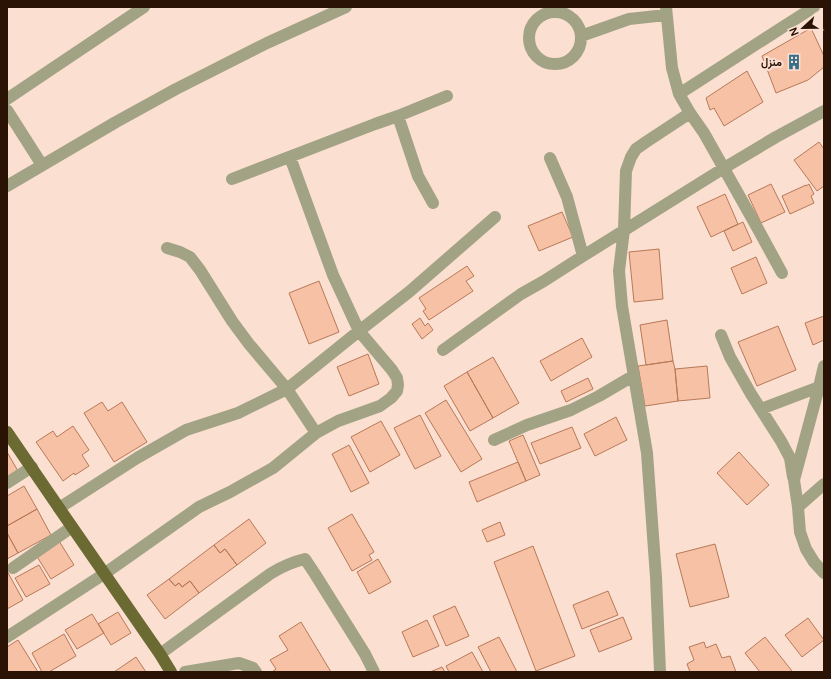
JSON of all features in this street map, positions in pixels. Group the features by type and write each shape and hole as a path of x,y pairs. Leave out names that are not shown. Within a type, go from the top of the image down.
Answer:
{"main road":[{"path":"7,432 171,672"}],"street":[{"path":"7,99 144,7"},
{"path":"7,186 176,89 267,43 346,7"},
{"path":"679,94 814,7"},
{"path":"581,36 629,19 666,11 672,68 679,94 704,133 782,273"},
{"path":"555,12 565,14 573,19 581,36 580,47 574,56 566,62 555,64 545,62 536,56 531,47 529,36 532,26 538,18 555,12"},
{"path":"232,179 447,96"},
{"path":"7,110 42,165"},
{"path":"443,350 521,294 724,168 824,111"},
{"path":"660,672 656,577 646,453 622,306 619,271 624,230 626,171 631,157 636,149 690,113"},
{"path":"398,116 418,176 433,202"},
{"path":"7,637 104,574 199,507 273,468 316,433 338,421 380,406 391,398 397,391 398,385 392,370 359,331 333,275 290,157"},
{"path":"550,158 567,197 582,256"},
{"path":"59,508 137,458 186,430 238,413 287,389 409,292 494,217"},
{"path":"166,248 190,257 200,270 236,327 287,389 316,433"},
{"path":"721,335 730,357 790,458 798,507 800,532 806,549 814,562 824,573"},
{"path":"794,480 820,387 824,366"},
{"path":"494,440 527,425 571,410 633,376"},
{"path":"760,409 820,387"},
{"path":"7,483 32,467"},
{"path":"798,507 824,484"},
{"path":"13,568 72,527"},
{"path":"160,654 270,574 282,567 305,559 316,574 365,654 374,672"},
{"path":"186,672 239,663 253,668 256,672"}],"building":[{"name":"منزل","path":"811,28 824,56 824,67 808,80 776,93 762,56"},
{"name":"منزل","path":"747,71 763,102 724,126 714,108 710,110 706,98"},
{"path":"819,142 824,149 824,186 817,191 794,160"},
{"path":"771,184 785,212 761,223 748,195"},
{"path":"809,184 814,194 811,196 814,203 790,214 782,196"},
{"path":"725,194 738,224 711,237 697,207"},
{"path":"562,212 573,237 539,251 528,226"},
{"path":"743,222 752,242 733,251 724,231"},
{"path":"659,249 663,299 634,302 629,252"},
{"path":"756,257 767,283 742,294 731,268"},
{"path":"467,266 474,276 466,281 473,291 429,320 423,311 426,309 419,298"},
{"path":"319,281 339,332 309,344 289,293"},
{"path":"824,316 824,340 813,345 805,323"},
{"path":"420,318 425,326 428,323 433,330 422,339 412,324"},
{"path":"667,320 673,361 646,365 640,325"},
{"path":"778,326 796,370 757,386 738,342"},
{"path":"582,338 592,357 551,381 540,361"},
{"path":"368,354 379,384 349,396 337,367"},
{"path":"493,357 519,403 493,418 467,372"},
{"path":"673,361 678,401 645,406 638,366"},
{"path":"707,366 710,398 678,401 675,369"},
{"path":"467,372 493,418 470,431 444,386"},
{"path":"588,378 593,389 566,402 561,391"},
{"path":"446,400 482,459 461,472 425,413"},
{"path":"102,402 108,411 122,402 147,442 114,462 84,413"},
{"path":"420,415 441,456 415,469 394,428"},
{"path":"616,417 627,440 595,456 584,434"},
{"path":"381,421 400,455 370,472 351,437"},
{"path":"73,426 89,450 82,455 89,466 75,475 74,473 63,481 36,442 53,431 57,437"},
{"path":"572,427 581,448 540,464 531,443"},
{"path":"523,435 540,475 526,481 509,441"},
{"path":"349,445 369,483 351,492 332,454"},
{"path":"7,452 18,471 7,478"},
{"path":"739,452 769,485 747,505 717,473"},
{"path":"518,462 526,481 477,502 469,482"},
{"path":"24,486 37,509 7,526 7,496"},
{"path":"37,509 51,535 18,553 7,533 7,526"},
{"path":"352,514 374,552 369,555 372,560 352,571 328,528"},
{"path":"249,519 266,543 237,565 225,549 220,553 214,545"},
{"path":"500,522 505,535 487,542 482,530"},
{"path":"7,533 18,553 7,559"},
{"path":"59,541 74,565 51,579 36,555"},
{"path":"715,544 729,597 690,607 676,554"},
{"path":"214,545 220,553 225,549 237,565 199,593 190,581 182,587 179,583 175,586 169,579"},
{"path":"533,546 575,656 536,671 494,562"},
{"path":"378,559 391,582 369,594 357,572"},
{"path":"39,565 50,584 26,597 15,578"},
{"path":"7,571 23,600 7,609"},
{"path":"169,579 175,586 179,583 182,587 190,581 199,593 165,619 147,595"},
{"path":"608,591 618,615 582,629 573,605"},
{"path":"455,606 469,636 446,646 433,616"},
{"path":"118,612 131,633 111,645 98,624"},
{"path":"92,614 104,633 77,649 65,630"},
{"path":"623,617 632,639 599,652 590,630"},
{"path":"808,618 824,640 802,657 785,635"},
{"path":"427,620 439,646 413,657 402,632"},
{"path":"301,622 331,672 272,672 276,669 270,660 288,650 279,636"},
{"path":"64,634 76,656 49,672 42,672 32,653"},
{"path":"499,637 517,672 491,672 478,647"},
{"path":"765,637 792,671 791,672 760,672 745,653"},
{"path":"18,640 38,672 7,672 7,647"},
{"path":"704,642 706,648 716,644 722,658 730,656 736,672 690,672 687,664 694,660 689,647"},
{"path":"472,652 483,672 449,672 446,666"},
{"path":"136,657 146,672 114,672"},
{"path":"442,667 445,672 430,672"}],"place":[{"name":"منزل","path":"794,62"}]}
